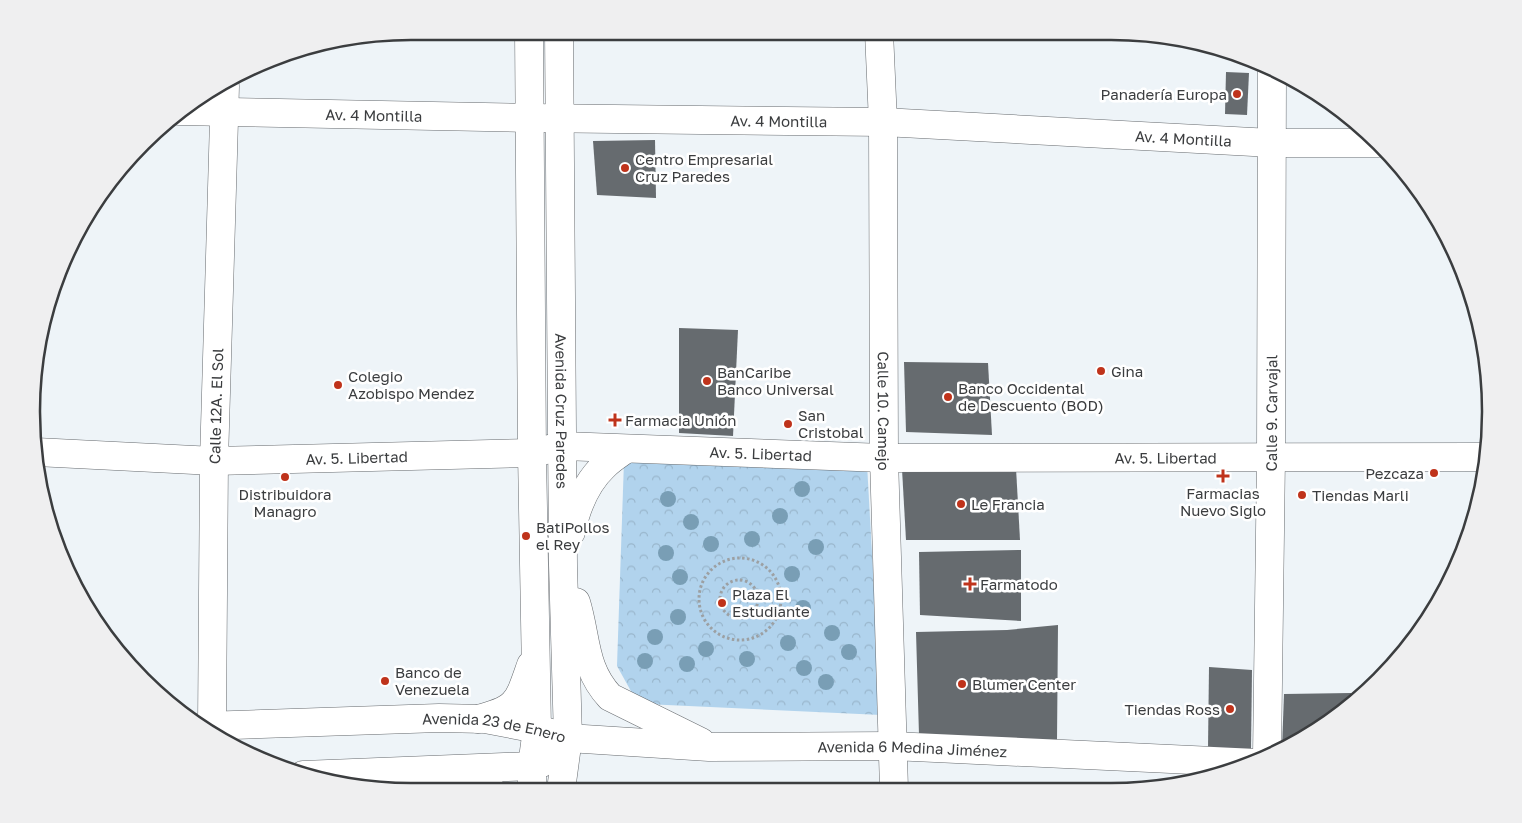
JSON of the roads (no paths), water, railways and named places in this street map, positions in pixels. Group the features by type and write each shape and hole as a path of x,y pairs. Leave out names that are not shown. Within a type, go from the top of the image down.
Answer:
{"street":[{"name":"Avenida Cruz Paredes","path":"529,40 528,118 537,729 532,778"},
{"name":"Avenida Cruz Paredes","path":"559,40 563,565 568,738 562,783"},
{"name":"Calle 10. Camejo","path":"879,40 883,122 884,458 894,783"},
{"name":"Calle 9. Carvajal","path":"1266,749 1271,457 1272,77"},
{"name":"Av. 4 Montilla","path":"203,104 225,98 528,118 883,122 1272,143 1367,143"},
{"name":"Calle 12A. El Sol","path":"208,722 225,98"},
{"name":"Av. 5. Libertad","path":"42,452 214,460 532,453 563,446 884,458 1479,457"},
{"path":"626,449 603,466 587,489 574,520 563,565 577,606 590,665 594,677 610,697 709,747"},
{"path":"474,720 504,712 513,704 521,694 536,653"},
{"name":"Avenida 23 de Enero","path":"214,726 439,718 486,719 537,729 568,738 532,778 448,768 327,773"},
{"name":"Avenida 6 Medina Jiménez","path":"568,738 709,747 892,746 1233,762"},
{"path":"448,768 477,783"}],"place":[{"name":"Panadería Europa","path":"1237,94"},
{"name":"Centro Empresarial Cruz Paredes","path":"625,168"},
{"name":"Gina","path":"1101,371"},
{"name":"BanCaribe Banco Universal","path":"707,381"},
{"name":"Colegio Azobispo Mendez","path":"338,385"},
{"name":"Banco Occidental de Descuento (BOD)","path":"948,397"},
{"name":"Farmacia Unión","path":"615,420"},
{"name":"San Cristobal","path":"788,424"},
{"name":"Pezcaza","path":"1434,473"},
{"name":"Farmacias Nuevo Siglo","path":"1223,476"},
{"name":"Distribuidora Managro","path":"285,477"},
{"name":"Tiendas Marli","path":"1302,495"},
{"name":"Le Francia","path":"961,504"},
{"name":"BatiPollos el Rey","path":"526,536"},
{"name":"Farmatodo","path":"970,584"},
{"name":"Plaza El Estudiante","path":"722,603"},
{"name":"Banco de Venezuela","path":"385,681"},
{"name":"Blumer Center","path":"962,684"},
{"name":"Tiendas Ross","path":"1230,709"}]}
